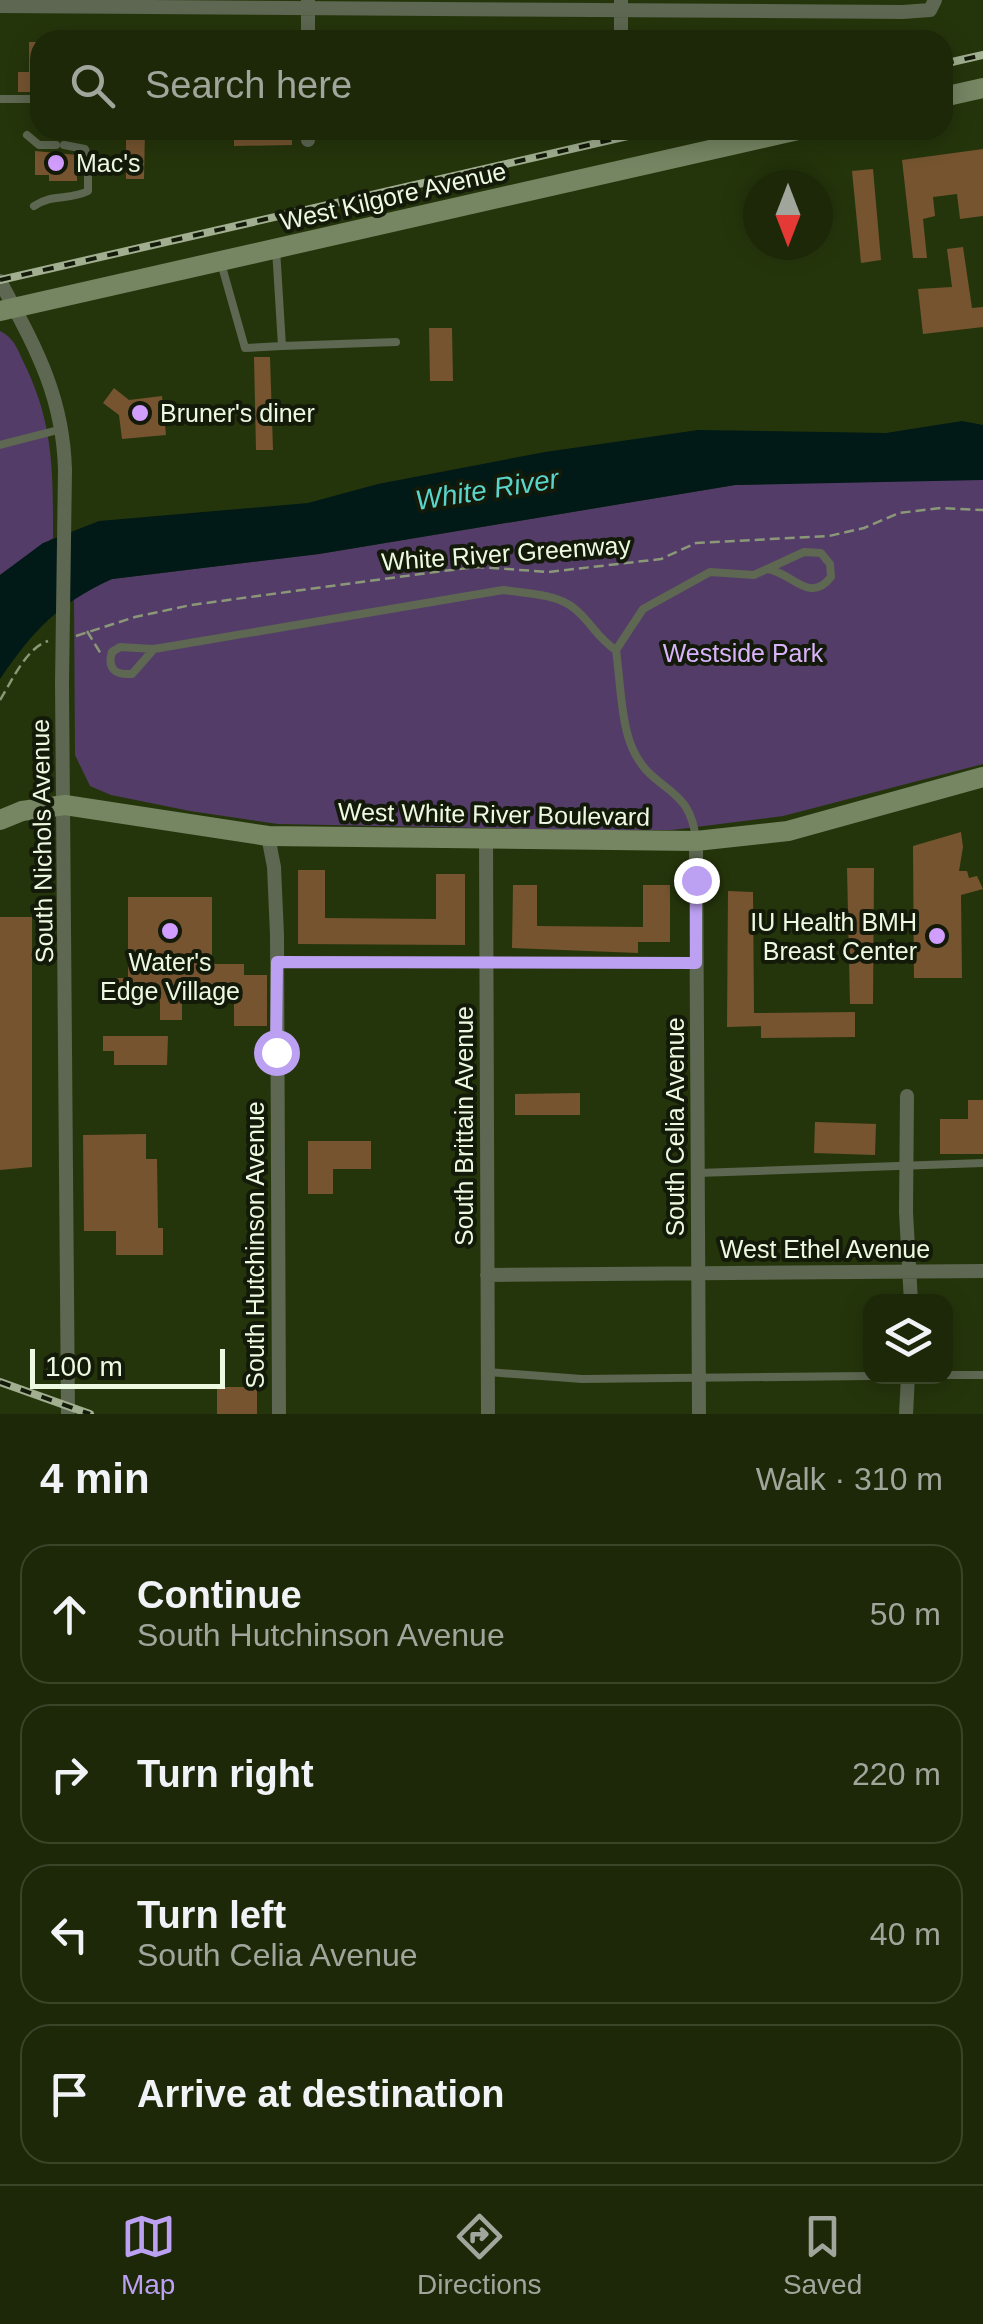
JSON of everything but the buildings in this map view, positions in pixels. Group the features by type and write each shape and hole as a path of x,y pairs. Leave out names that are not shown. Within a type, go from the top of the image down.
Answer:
{"street":[{"path":"308,3 308,30"},
{"path":"621,4 622,30"},
{"path":"0,6 933,5"},
{"path":"953,95 983,88"},
{"name":"West Kilgore Avenue","path":"8,309 754,140"},
{"name":"South Nichols Avenue","path":"0,281 8,309 47,371 62,429 65,470 62,684 68,1414"},
{"name":"West White River Boulevard","path":"0,820 22,811 64,805 268,836 696,841 788,832 983,777"},
{"name":"South Hutchinson Avenue","path":"268,836 274,867 277,962 279,1414"},
{"name":"South Brittain Avenue","path":"486,838 488,1414"},
{"name":"South Celia Avenue","path":"696,841 699,1414"},
{"path":"907,1096 910,1294"},
{"name":"West Ethel Avenue","path":"487,1275 983,1272"},
{"path":"906,1414 908,1384"}],"lane":[{"path":"0,99 30,99"},
{"path":"27,135 30,138"},
{"path":"32,140 38,145 84,150 88,158 88,190 75,197 47,197 34,206"},
{"path":"276,248 282,346"},
{"path":"220,261 245,348 396,342"},
{"path":"0,445 62,429"},
{"path":"696,841 692,812 684,800 654,780 630,744 616,650 643,609 710,572 754,575 767,569 804,552 822,553 830,564 831,577 824,586 812,590 799,586 781,571 767,569"},
{"path":"154,649 132,674 121,675 112,670 112,652 120,647 154,649 504,590 534,594 574,608 601,641 616,650"},
{"path":"277,962 696,963"},
{"path":"698,1173 983,1163"},
{"path":"488,1372 582,1379 863,1376"},
{"path":"953,1375 983,1375"}],"path":[{"name":"White River Greenway","path":"74,636 191,605 443,571 478,568 549,572 662,558 696,544 829,536 864,528 899,513 941,508 983,510"},
{"path":"86,630 109,662"},
{"path":"0,700 41,642 58,639"}],"green space":[{"path":"0,331 17,348 41,405 52,469 53,538 0,575"},
{"name":"Westside Park","path":"983,480 983,764 783,816 672,830 582,830 278,824 190,811 111,795 90,786 75,755 74,596 112,579 319,554 735,485"}],"water":[{"name":"White River","path":"962,421 983,425 983,480 735,485 319,554 112,579 48,620 0,679 0,575 43,543 99,521 308,503 378,484 545,452 698,430 886,433"}],"railway":[{"path":"953,62 983,55"},
{"path":"0,280 610,140"},
{"path":"0,1382 90,1414"}],"place":[{"name":"Mac's","path":"56,163"},
{"name":"Bruner's diner","path":"140,413"},
{"name":"Water's Edge Village","path":"170,931"},
{"name":"IU Health BMH Breast Center","path":"937,936"}],"route":[{"path":"276,1052 277,962 696,963 696,880"}]}
